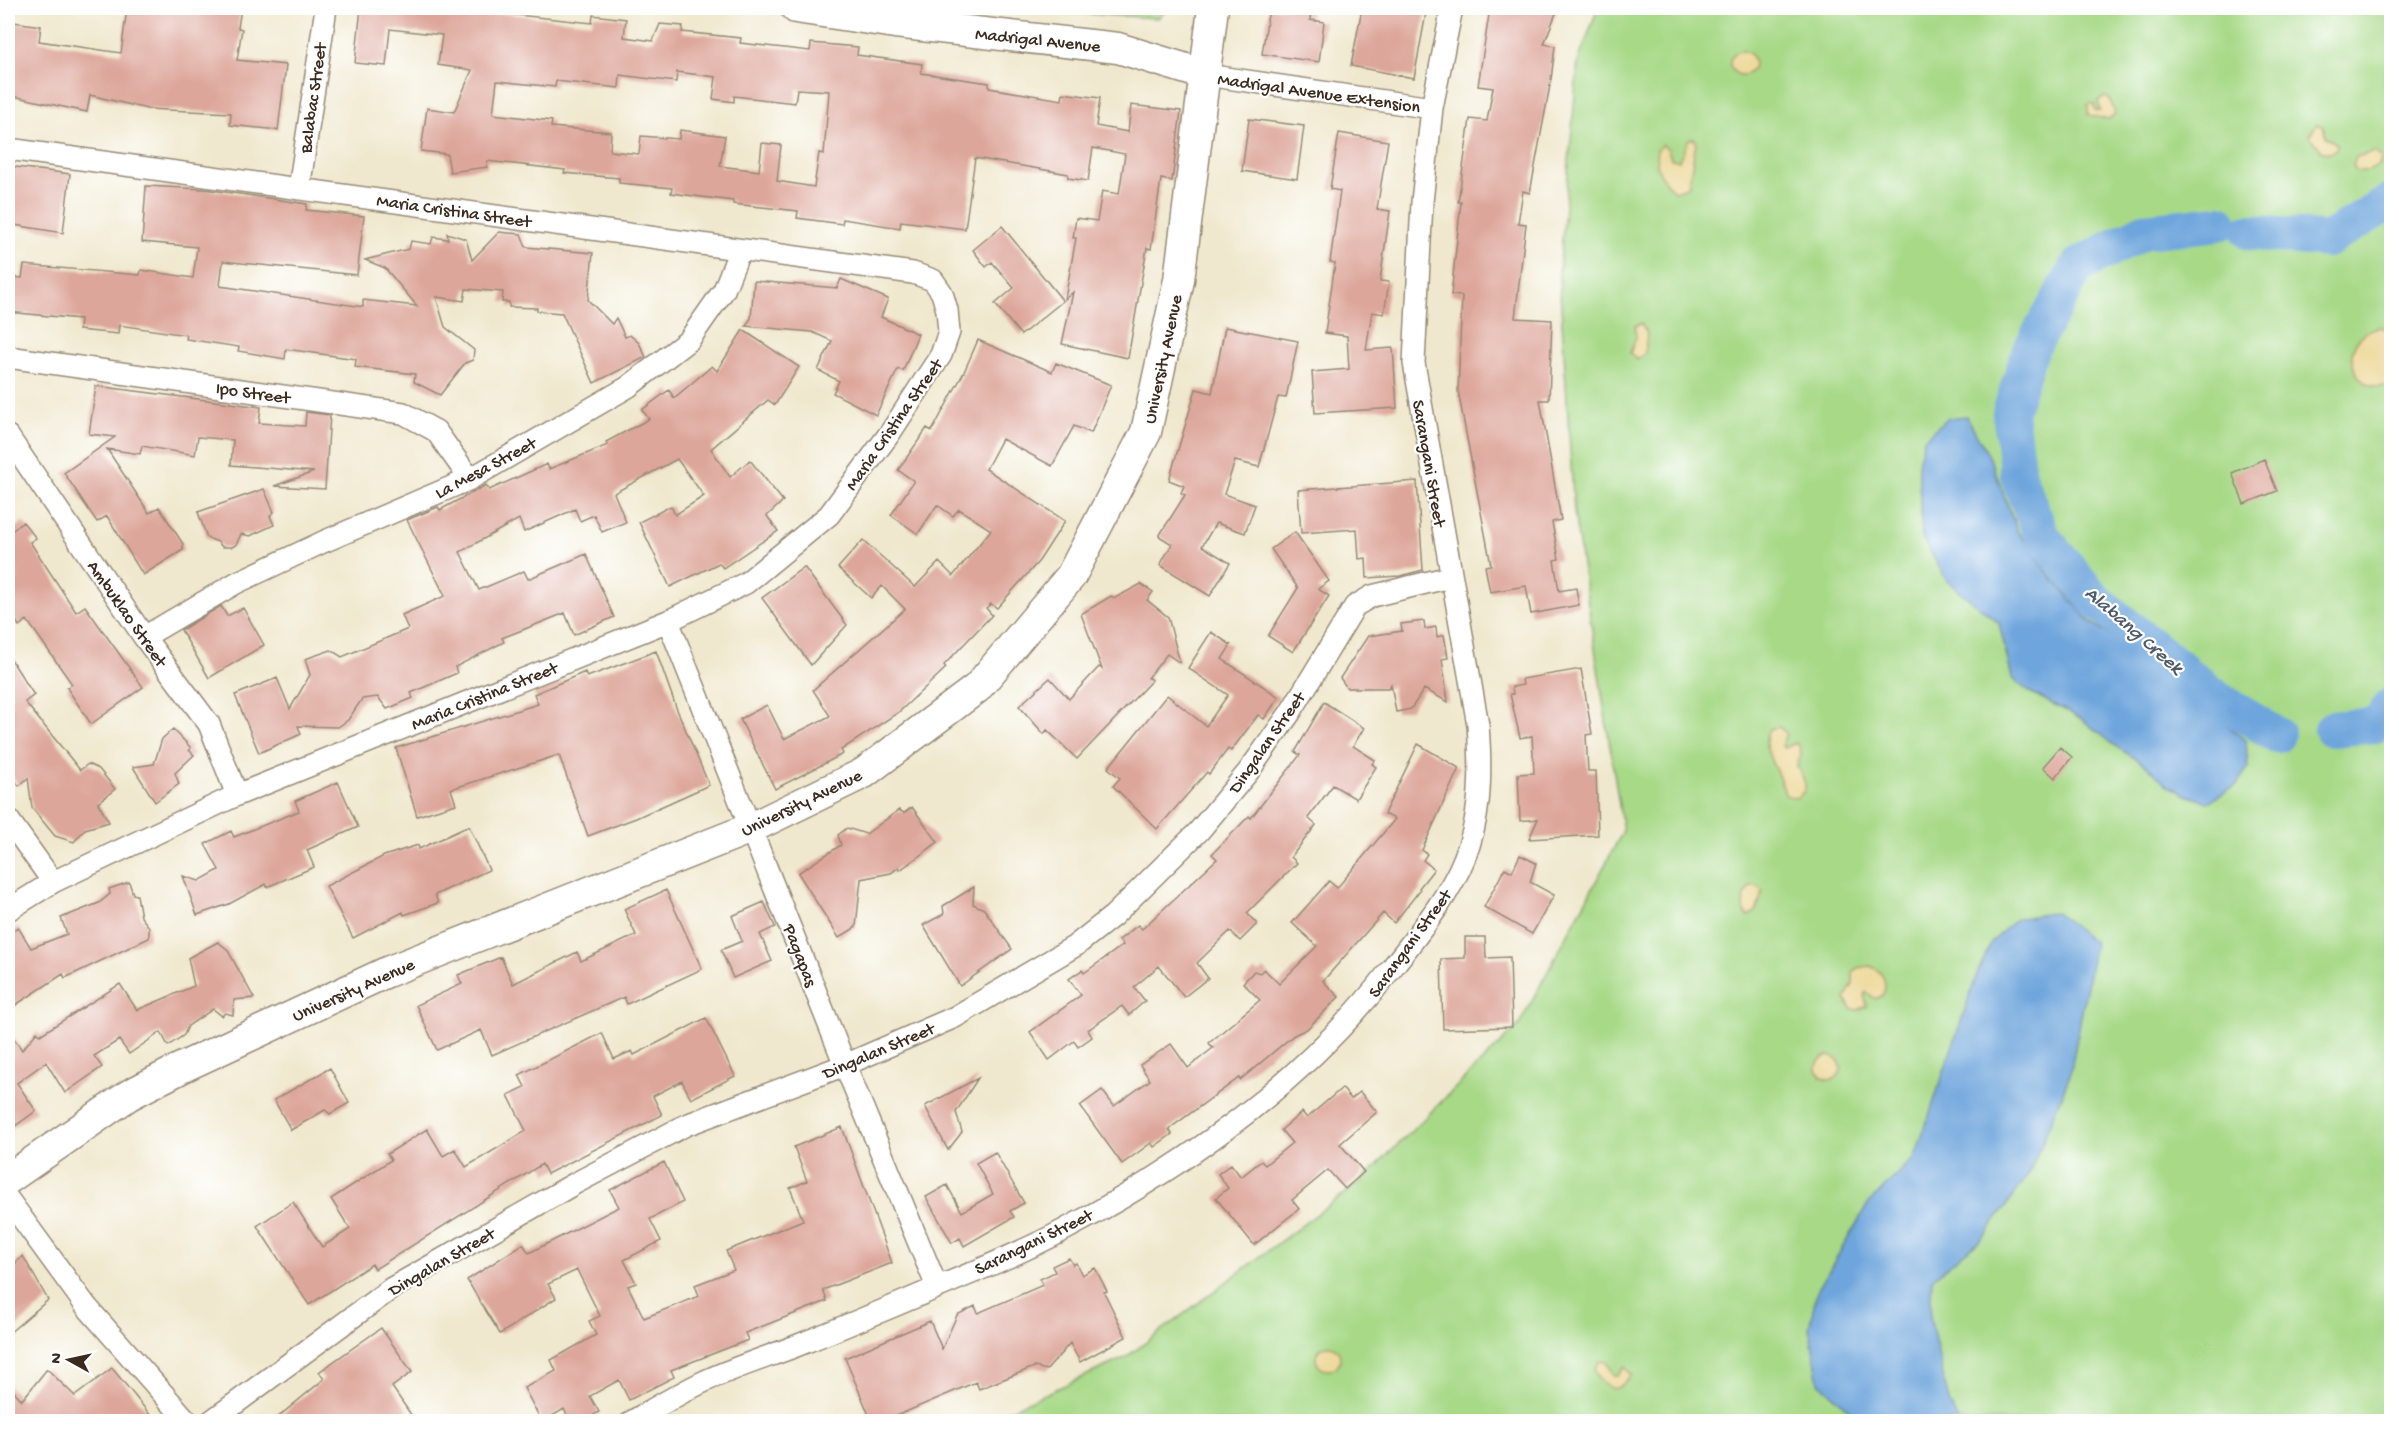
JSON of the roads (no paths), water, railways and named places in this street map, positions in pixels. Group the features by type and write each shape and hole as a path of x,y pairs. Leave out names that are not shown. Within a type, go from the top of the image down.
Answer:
{"street":[{"name":"Balabac Street","path":"299,189 326,8"},
{"name":"Madrigal Avenue","path":"796,8 895,23 1118,48 1206,75"},
{"name":"University Avenue","path":"8,1179 129,1095 183,1067 387,972 751,828 864,772 977,688 1071,576 1146,432 1179,280 1213,8"},
{"name":"Sarangani Street","path":"631,1422 704,1381 937,1287 1064,1230 1221,1133 1292,1075 1364,1004 1441,906 1466,860 1476,828 1481,772 1478,725 1450,577 1414,363 1422,202 1432,108 1452,8"},
{"name":"Madrigal Avenue Extension","path":"1206,75 1432,108"},
{"name":"Maria Cristina Street","path":"8,149 913,273 933,280 942,293 948,310 949,332 941,355 890,433 829,515 746,584 668,621 237,795 53,882 8,910"},
{"name":"La Mesa Street","path":"144,637 236,583 323,542 470,479 628,387 689,340 724,290 741,250"},
{"name":"Ipo Street","path":"8,357 403,413 436,431 470,479"},
{"name":"Ambuklao Street","path":"8,436 144,637 209,724 237,795"},
{"name":"Dingalan Street","path":"210,1422 392,1288 564,1190 686,1125 845,1065 955,1017 1075,945 1113,915 1199,831 1248,772 1290,713 1355,606 1372,596 1450,577"},
{"name":"Pagapas","path":"668,621 845,1065 937,1287"},
{"path":"8,819 53,882"},
{"path":"8,1198 86,1306 188,1422"}],"water":[{"path":"1966,416 1989,456 2018,532 2048,573 2091,623 2139,652 2246,741 2248,768 2235,787 2208,802 2186,795 2167,785 2146,765 2118,748 2080,718 2028,691 2012,678 1999,623 1947,581 1922,537 1918,464 1924,439 1947,418"},
{"path":"2056,912 2095,943 2070,1075 2029,1174 1984,1237 1932,1279 1930,1318 1949,1402 1958,1421 1861,1421 1819,1382 1809,1328 1817,1291 1868,1204 1915,1157 1977,974 1991,943 2016,919"}],"waterway":[{"name":"Alabang Creek","path":"2249,232 2327,240 2392,201"},
{"name":"Alabang Creek","path":"2220,223 2144,231 2078,266 2030,350 2010,413 2018,476 2042,536 2096,601 2221,701 2277,735"},
{"name":"Alabang Creek","path":"2332,729 2376,725 2392,705"}]}
